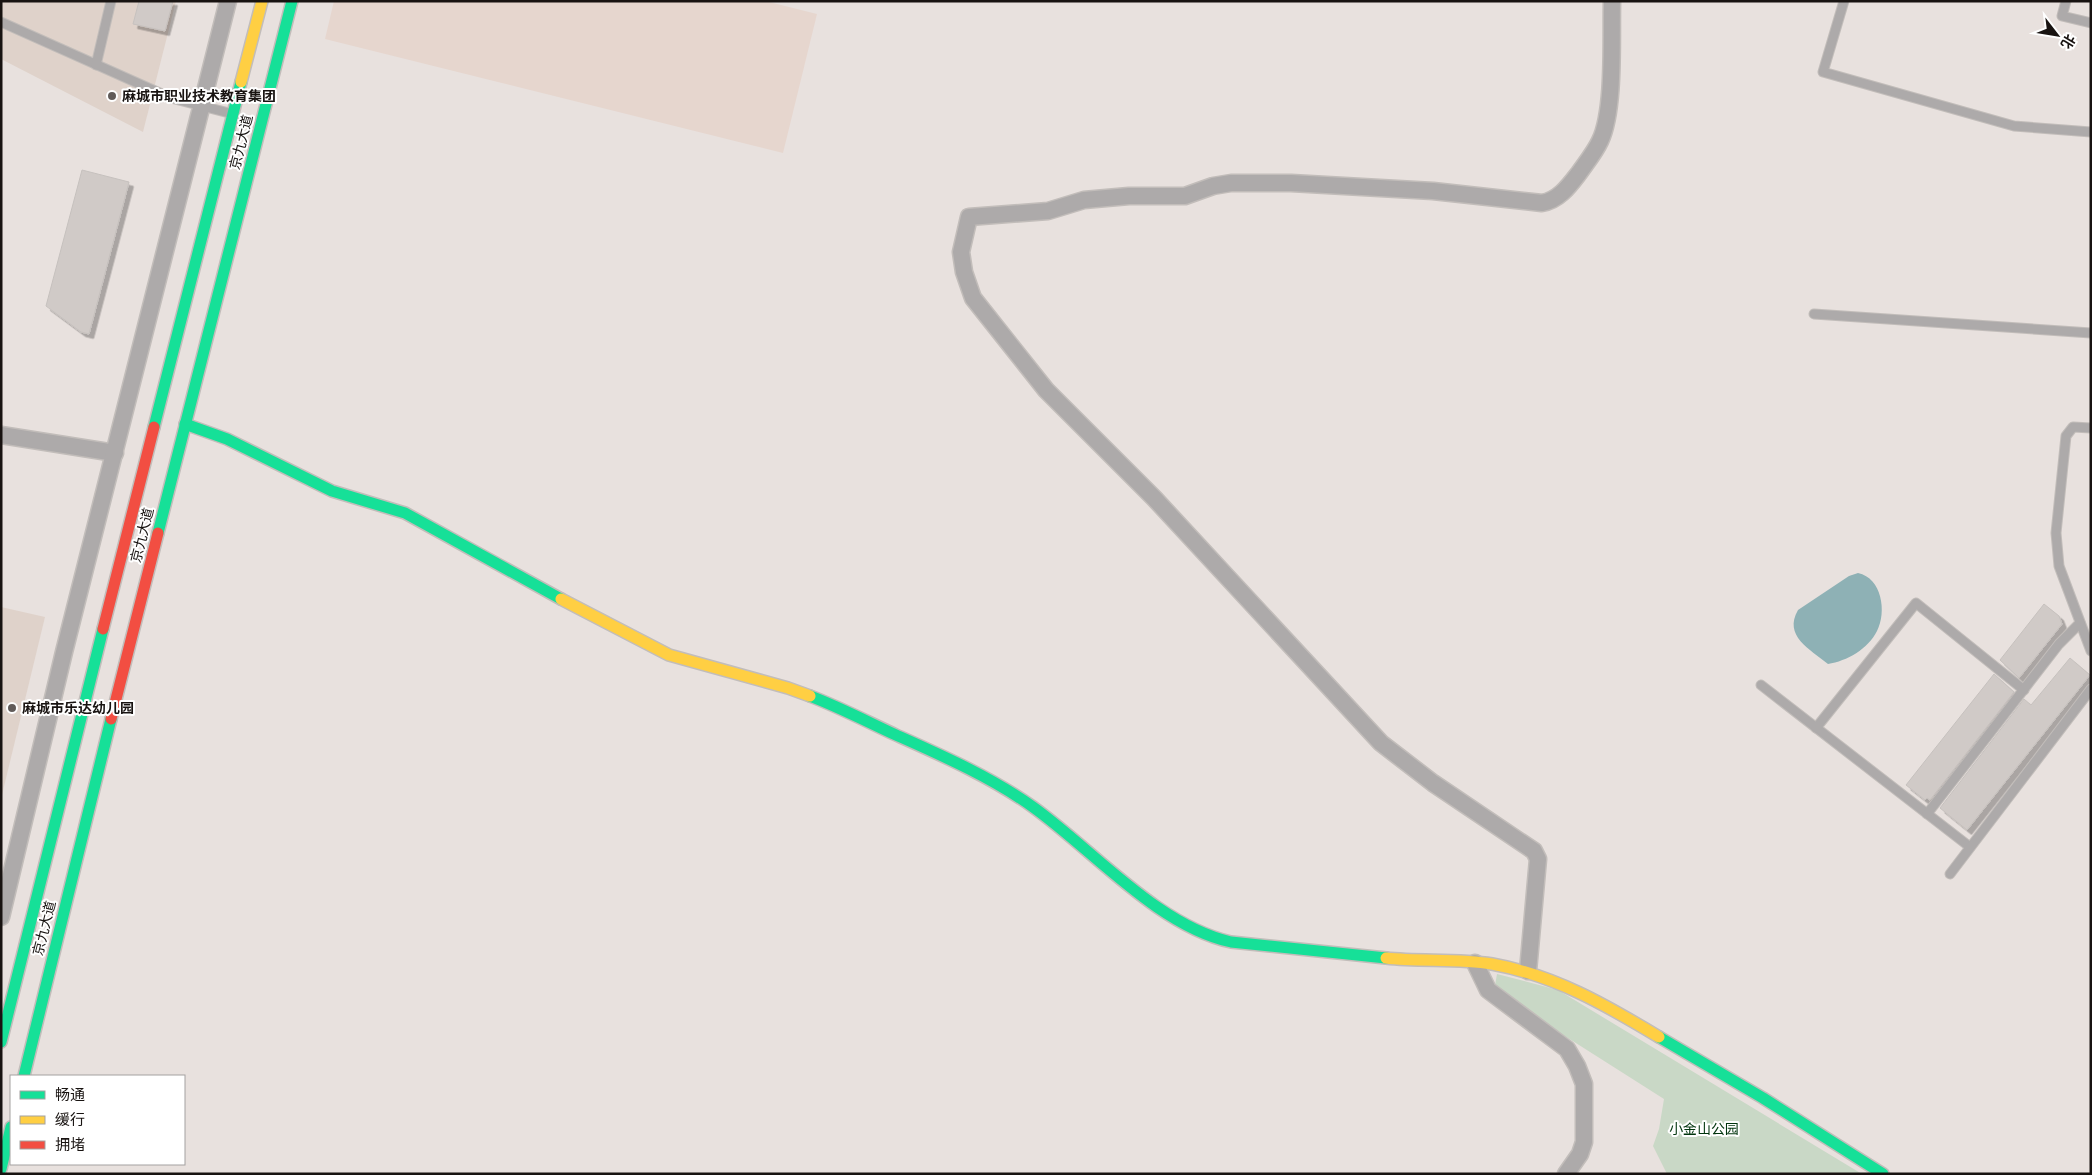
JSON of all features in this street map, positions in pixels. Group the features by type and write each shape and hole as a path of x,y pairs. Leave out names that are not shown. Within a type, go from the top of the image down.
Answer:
{"street":[{"path":"1,917 64,652 228,1"},
{"name":"京九大道","path":"1,1042 61,793 262,1"},
{"name":"京九大道","path":"24,1075 90,800 292,1"},
{"path":"1528,971 1538,859 1534,851 1433,783 1381,744 1154,498 1046,390 973,298 964,272 961,252 970,217 1048,211 1084,200 1129,196 1185,196 1212,186 1231,184 1291,183 1433,191 1547,202 1568,188 1600,143 1604,131 1609,98 1612,1"},
{"path":"185,424 227,439 332,491 348,497 388,506 405,513 598,620 669,655 788,688 820,700 989,779 1033,807 1128,884 1188,928 1213,938 1230,942 1396,959 1475,963 1528,971 1560,983 1623,1015 1762,1098 1883,1174"},
{"path":"1,435 115,453"},
{"path":"1475,963 1488,990 1567,1049 1578,1066 1584,1084 1584,1142 1580,1154 1566,1174"},
{"path":"1,1169 10,1132"}],"lane":[{"path":"96,65 111,1"},
{"path":"1844,1 1823,72 2014,126 2091,132"},
{"path":"2066,1 2062,16 2091,23"},
{"path":"1,22 171,98 234,114"},
{"path":"1814,314 2091,334"},
{"path":"2091,428 2073,426 2066,436 2056,533 2060,566 2091,651"},
{"path":"1816,728 1916,603 2024,690"},
{"path":"1927,814 2059,644 2080,623"},
{"path":"1761,685 1970,847"},
{"path":"1950,874 2091,689"}],"shaded area":[{"name":"麻城市职业技术教育集团","path":"1,1 176,1 143,132 1,59"},
{"path":"334,1 765,1 817,14 783,153 325,39"},
{"name":"麻城市乐达幼儿园","path":"1,607 45,617 1,799"}],"green space":[{"name":"小金山公园","path":"1497,974 1558,990 1862,1174 1667,1174 1653,1146 1659,1129 1664,1099 1494,991"}],"water":[{"path":"1858,573 1866,576 1877,589 1882,606 1880,623 1877,631 1863,649 1842,660 1828,664 1807,647 1796,635 1794,619 1798,610 1849,576"}],"building":[{"path":"139,1 173,1 165,31 133,24"},
{"path":"82,170 129,182 89,334 81,332 46,306"},
{"path":"2044,604 2059,616 2062,624 2019,678 2000,660"},
{"path":"2070,658 2090,675 1967,830 1940,808 2024,699 2031,705"},
{"path":"1994,674 2014,692 1930,800 1927,798 1925,800 1906,785"}],"traffic: fast":[{"path":"158,533 292,1"},
{"path":"154,427 241,82"},
{"path":"185,424 227,439 332,491 405,513 561,599"},
{"path":"1,1042 103,629"},
{"path":"810,696 949,759 1017,796 1056,824 1152,904 1204,933 1231,942 1386,958"},
{"path":"24,1075 111,719"},
{"path":"1659,1037 1763,1098 1883,1174"},
{"path":"1,1169 10,1131"}],"traffic: slow":[{"path":"241,82 262,1"},
{"path":"561,599 669,655 788,688 810,696"},
{"path":"1386,958 1479,962 1515,969 1558,983 1599,1003 1659,1037"}],"traffic: jam":[{"path":"103,629 154,427"},
{"path":"111,719 158,533"}],"place":[{"name":"麻城市职业技术教育集团","path":"112,96"},
{"name":"麻城市乐达幼儿园","path":"12,708"}]}
